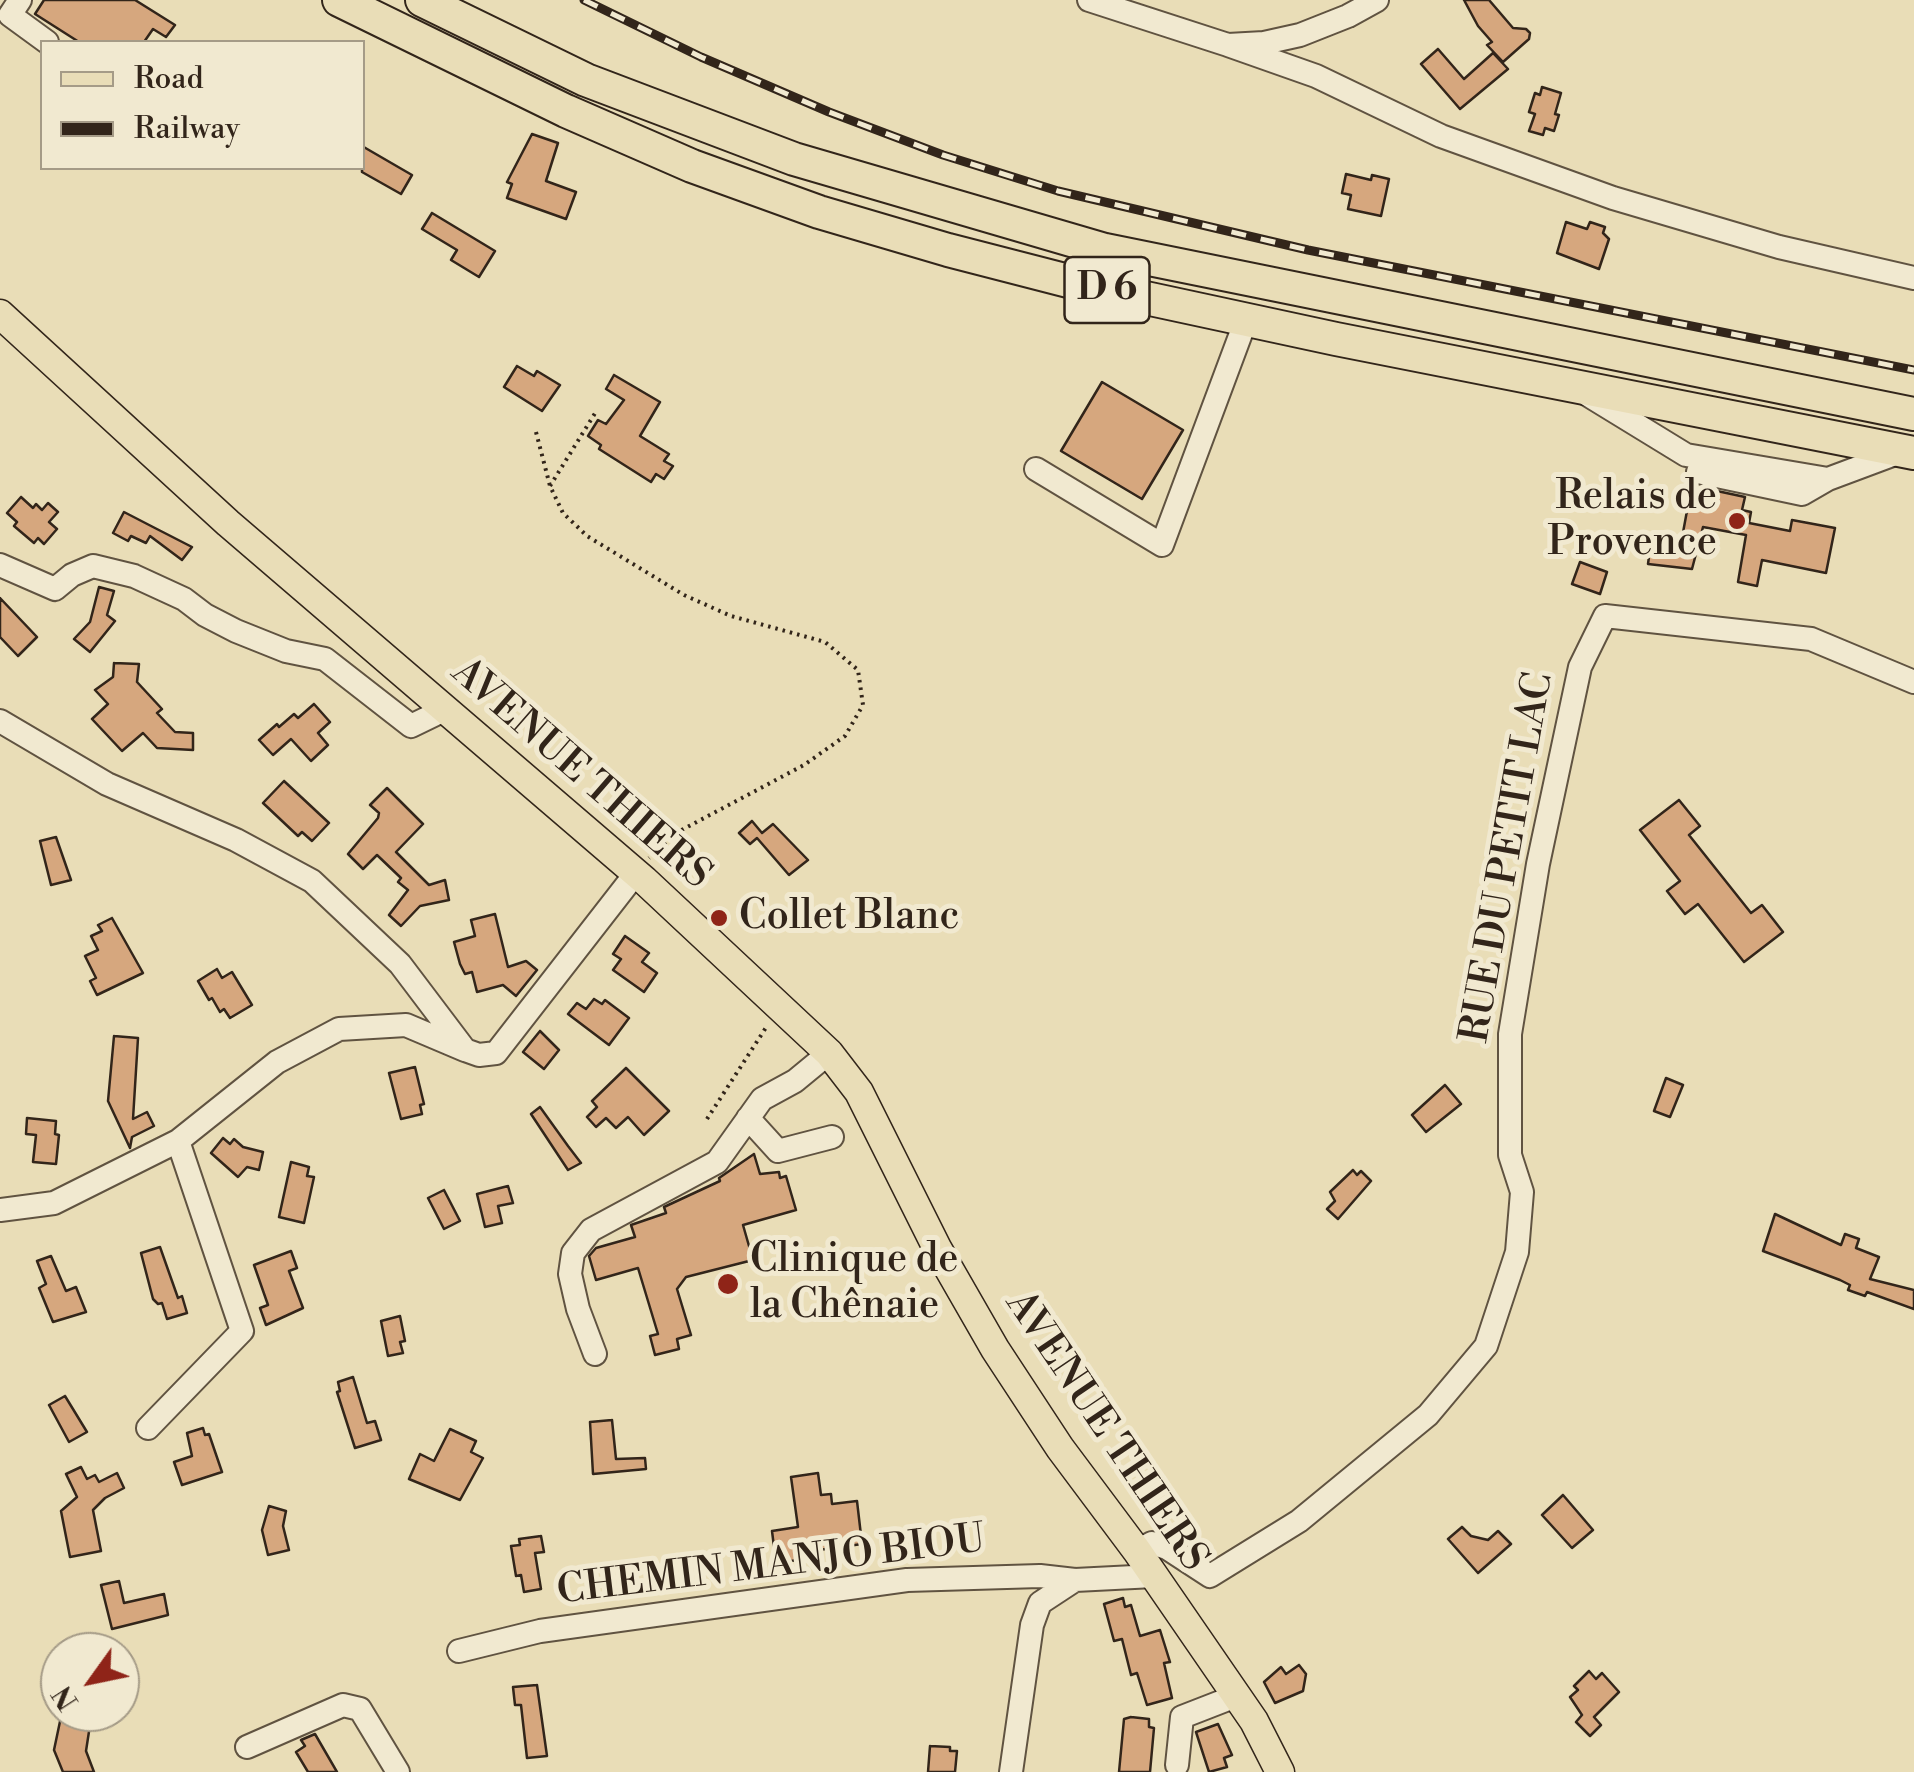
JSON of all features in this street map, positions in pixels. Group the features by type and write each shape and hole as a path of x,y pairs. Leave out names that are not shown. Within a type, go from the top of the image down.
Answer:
{"highway":[{"name":"D 6","path":"339,0 566,111 692,166 819,212 1058,278 1246,320 1908,452"},
{"name":"D 6","path":"422,0 586,80 794,159 1105,250 1914,414"}],"main road":[{"name":"AVENUE THIERS","path":"0,314 228,523 636,874 830,1053 859,1092 937,1248 995,1349 1060,1448 1138,1551 1236,1696 1280,1772"}],"street":[{"path":"20,0 10,15 43,40"},
{"path":"1089,0 1316,76 1441,136 1613,198 1779,248 1914,278"},
{"path":"1228,45 1300,35 1343,8 1377,0"},
{"path":"1036,468 1162,545 1246,320"},
{"path":"1573,386 1688,463 1802,494 1828,479 1908,452"},
{"path":"1688,463 1828,479"},
{"path":"0,564 55,589 72,575 93,566 134,576 184,598 205,615 236,631 286,651 325,659 411,726 444,710"},
{"name":"RUE DU PETIT LAC","path":"1138,1551 1152,1543 1167,1548 1210,1576 1298,1520 1428,1414 1486,1346 1517,1252 1521,1207 1522,1192 1510,1155 1510,1034 1538,864 1580,667 1605,616 1810,639 1914,682"},
{"path":"0,721 107,784 236,840 312,881 400,964 465,1050"},
{"path":"0,1210 54,1203 178,1141 277,1062 338,1029 406,1025 465,1050 496,1053 636,874"},
{"path":"596,1354 578,1309 570,1274 574,1252 592,1230 718,1162 762,1099 795,1081 830,1053"},
{"path":"748,1118 778,1151 832,1137"},
{"path":"148,1428 242,1331 178,1141"},
{"name":"CHEMIN MANJO BIOU","path":"459,1651 540,1631 907,1580 1154,1576"},
{"path":"1010,1772 1032,1624 1040,1603 1075,1580"},
{"path":"1176,1765 1182,1718 1236,1696"},
{"path":"247,1748 343,1706 360,1709 398,1772"}],"path":[{"path":"550,486 597,410"},
{"path":"536,432 550,486 563,512 587,536 684,595 731,616 824,642 858,670 863,705 844,736 804,765 676,834 636,874"},
{"path":"706,1120 780,1005"}],"building":[{"path":"44,0 135,0 175,25 166,37 153,29 145,40 76,40 35,14"},
{"path":"1464,0 1489,0 1513,28 1526,29 1529,39 1503,62 1487,45 1492,42"},
{"path":"1438,49 1464,79 1493,53 1508,69 1460,109 1421,64"},
{"path":"1542,87 1561,93 1554,131 1545,128 1543,135 1529,131 1535,114 1529,112 1535,93 1540,95"},
{"path":"532,134 558,143 546,181 576,192 566,219 507,198 512,184 507,182"},
{"path":"365,148 412,175 401,194 362,172"},
{"path":"1346,174 1371,180 1372,175 1389,179 1381,216 1348,209 1351,195 1342,193"},
{"path":"432,213 495,251 479,277 451,260 457,250 422,229"},
{"path":"1566,222 1587,229 1590,222 1605,227 1603,233 1609,239 1599,269 1557,253"},
{"path":"517,366 534,376 537,371 560,385 542,411 504,387"},
{"path":"614,375 660,402 640,436 669,454 664,461 673,466 664,479 656,474 651,482 599,449 601,445 588,436 598,420 606,424 624,400 606,389"},
{"path":"1102,382 1183,430 1142,499 1061,451"},
{"path":"1717,491 1745,497 1742,510 1751,512 1749,523 1790,531 1792,520 1835,528 1826,573 1762,560 1757,586 1738,582 1746,535 1703,527 1692,569 1648,564 1652,534 1682,538 1689,500 1714,505"},
{"path":"21,497 33,508 36,504 42,510 48,503 58,512 49,522 57,529 44,544 38,538 34,543 14,526 17,522 7,513"},
{"path":"124,512 192,547 182,560 150,536 146,543 131,536 128,541 113,533"},
{"path":"1580,562 1607,572 1600,594 1572,584"},
{"path":"99,587 114,591 107,615 115,621 90,652 74,639 90,622"},
{"path":"0,598 37,637 18,656 0,637"},
{"path":"114,663 139,664 137,682 162,709 157,713 175,732 193,733 193,750 157,748 143,733 122,751 92,719 108,704 95,690 113,677"},
{"path":"314,704 330,722 318,733 328,745 311,761 291,739 273,755 259,740 277,724 279,727 294,714 298,718"},
{"path":"284,781 329,823 312,841 302,832 298,836 263,803"},
{"path":"387,788 423,824 396,852 429,885 445,880 449,900 420,906 401,926 389,915 408,890 398,882 401,878 377,855 363,869 348,854 378,818 379,813 370,805"},
{"path":"1679,800 1700,826 1689,835 1751,913 1762,905 1783,932 1744,962 1698,904 1685,914 1667,891 1680,881 1640,830"},
{"path":"752,821 762,833 773,824 808,860 789,875 757,838 750,844 739,833"},
{"path":"56,837 71,880 51,885 40,841"},
{"path":"495,914 508,967 526,961 537,970 516,996 503,985 477,992 472,972 465,974 454,942 475,936 471,920"},
{"path":"112,918 143,973 97,995 90,981 96,978 85,956 98,950 91,936 102,931 98,925"},
{"path":"625,936 649,953 642,962 657,973 644,992 613,970 621,959 613,954"},
{"path":"217,969 222,978 232,972 252,1005 230,1018 224,1009 220,1012 212,998 209,1000 198,981"},
{"path":"594,999 602,1004 605,1000 629,1018 609,1045 568,1014 577,1003 586,1009"},
{"path":"540,1031 559,1050 544,1069 523,1052"},
{"path":"114,1036 138,1038 133,1119 147,1112 154,1126 132,1137 130,1148 108,1101"},
{"path":"415,1067 424,1104 420,1105 422,1114 401,1119 389,1073"},
{"path":"626,1068 669,1111 644,1135 628,1117 616,1128 606,1118 596,1127 587,1117 597,1107 592,1101"},
{"path":"1666,1078 1683,1085 1670,1117 1654,1111"},
{"path":"1445,1085 1461,1104 1426,1132 1412,1115"},
{"path":"540,1107 581,1163 568,1170 531,1114"},
{"path":"27,1118 56,1121 56,1164 33,1162 36,1135 26,1134"},
{"path":"223,1138 230,1144 234,1139 243,1147 263,1152 259,1170 247,1167 238,1177 211,1153"},
{"path":"754,1154 760,1174 779,1172 780,1178 786,1176 796,1210 743,1225 753,1260 686,1277 677,1289 691,1335 677,1339 679,1349 655,1355 650,1336 658,1334 638,1268 596,1280 589,1256 596,1248 635,1237 631,1225 666,1213 664,1207 720,1181"},
{"path":"291,1162 309,1167 307,1176 314,1177 304,1223 279,1217"},
{"path":"1353,1170 1357,1175 1361,1171 1371,1181 1338,1219 1327,1209 1335,1201 1330,1192"},
{"path":"508,1186 513,1203 498,1206 502,1223 485,1227 477,1194"},
{"path":"444,1190 460,1221 444,1229 428,1198"},
{"path":"1775,1214 1841,1245 1845,1234 1859,1239 1856,1248 1879,1257 1870,1279 1914,1290 1914,1309 1867,1292 1865,1296 1848,1290 1850,1285 1840,1280 1763,1251"},
{"path":"160,1247 187,1313 167,1319 162,1303 153,1299 141,1253"},
{"path":"291,1251 297,1268 289,1271 303,1308 266,1325 260,1308 268,1305 254,1265"},
{"path":"51,1256 66,1291 76,1287 86,1312 53,1322 39,1288 46,1284 37,1261"},
{"path":"400,1316 403,1353 388,1356 381,1321"},
{"path":"353,1377 367,1423 375,1421 381,1440 355,1448 337,1392 338,1382"},
{"path":"65,1396 87,1432 69,1442 49,1405"},
{"path":"612,1420 616,1459 645,1458 646,1469 593,1474 590,1422"},
{"path":"203,1428 205,1435 209,1434 222,1472 182,1485 174,1462 192,1456 187,1433"},
{"path":"450,1429 476,1441 471,1452 483,1458 460,1500 409,1479 420,1454 434,1461"},
{"path":"81,1467 87,1479 95,1475 99,1482 117,1473 124,1488 93,1510 101,1551 70,1557 61,1511 77,1497 66,1474"},
{"path":"818,1473 821,1495 831,1494 832,1504 857,1501 862,1544 819,1550 820,1557 776,1563 772,1531 798,1527 791,1477"},
{"path":"1563,1495 1593,1530 1572,1548 1542,1515"},
{"path":"269,1506 286,1511 283,1526 289,1550 268,1555 262,1530"},
{"path":"1462,1527 1471,1536 1488,1540 1498,1531 1511,1544 1478,1573 1448,1539"},
{"path":"541,1536 544,1552 535,1553 541,1589 524,1592 521,1575 516,1576 511,1546 520,1545 519,1539"},
{"path":"119,1581 124,1603 164,1594 168,1615 112,1629 101,1585"},
{"path":"1123,1598 1125,1607 1131,1605 1140,1636 1160,1630 1170,1662 1164,1663 1172,1698 1147,1705 1137,1673 1131,1675 1122,1639 1114,1641 1104,1604"},
{"path":"1299,1665 1306,1674 1303,1691 1275,1703 1264,1682 1281,1667 1286,1674"},
{"path":"1589,1671 1596,1679 1602,1673 1619,1692 1594,1717 1601,1725 1590,1736 1576,1722 1582,1715 1570,1697 1578,1690 1574,1686"},
{"path":"537,1685 547,1756 527,1758 521,1705 515,1705 513,1687"},
{"path":"1124,1719 1149,1719 1149,1727 1154,1728 1150,1772 1119,1772"},
{"path":"1218,1724 1232,1755 1224,1758 1227,1767 1209,1772 1196,1732"},
{"path":"58,1732 89,1732 86,1751 94,1772 63,1772 54,1750"},
{"path":"315,1734 337,1772 308,1772 296,1752 305,1746 301,1740"},
{"path":"930,1746 957,1751 955,1772 928,1772"}],"railway":[{"path":"584,0 701,57 829,112 943,155 1058,191 1308,250 1914,370"}],"place":[{"name":"Relais de Provence","path":"1737,521"},
{"name":"Collet Blanc","path":"719,918"},
{"name":"Clinique de la Chênaie","path":"728,1284"}]}
